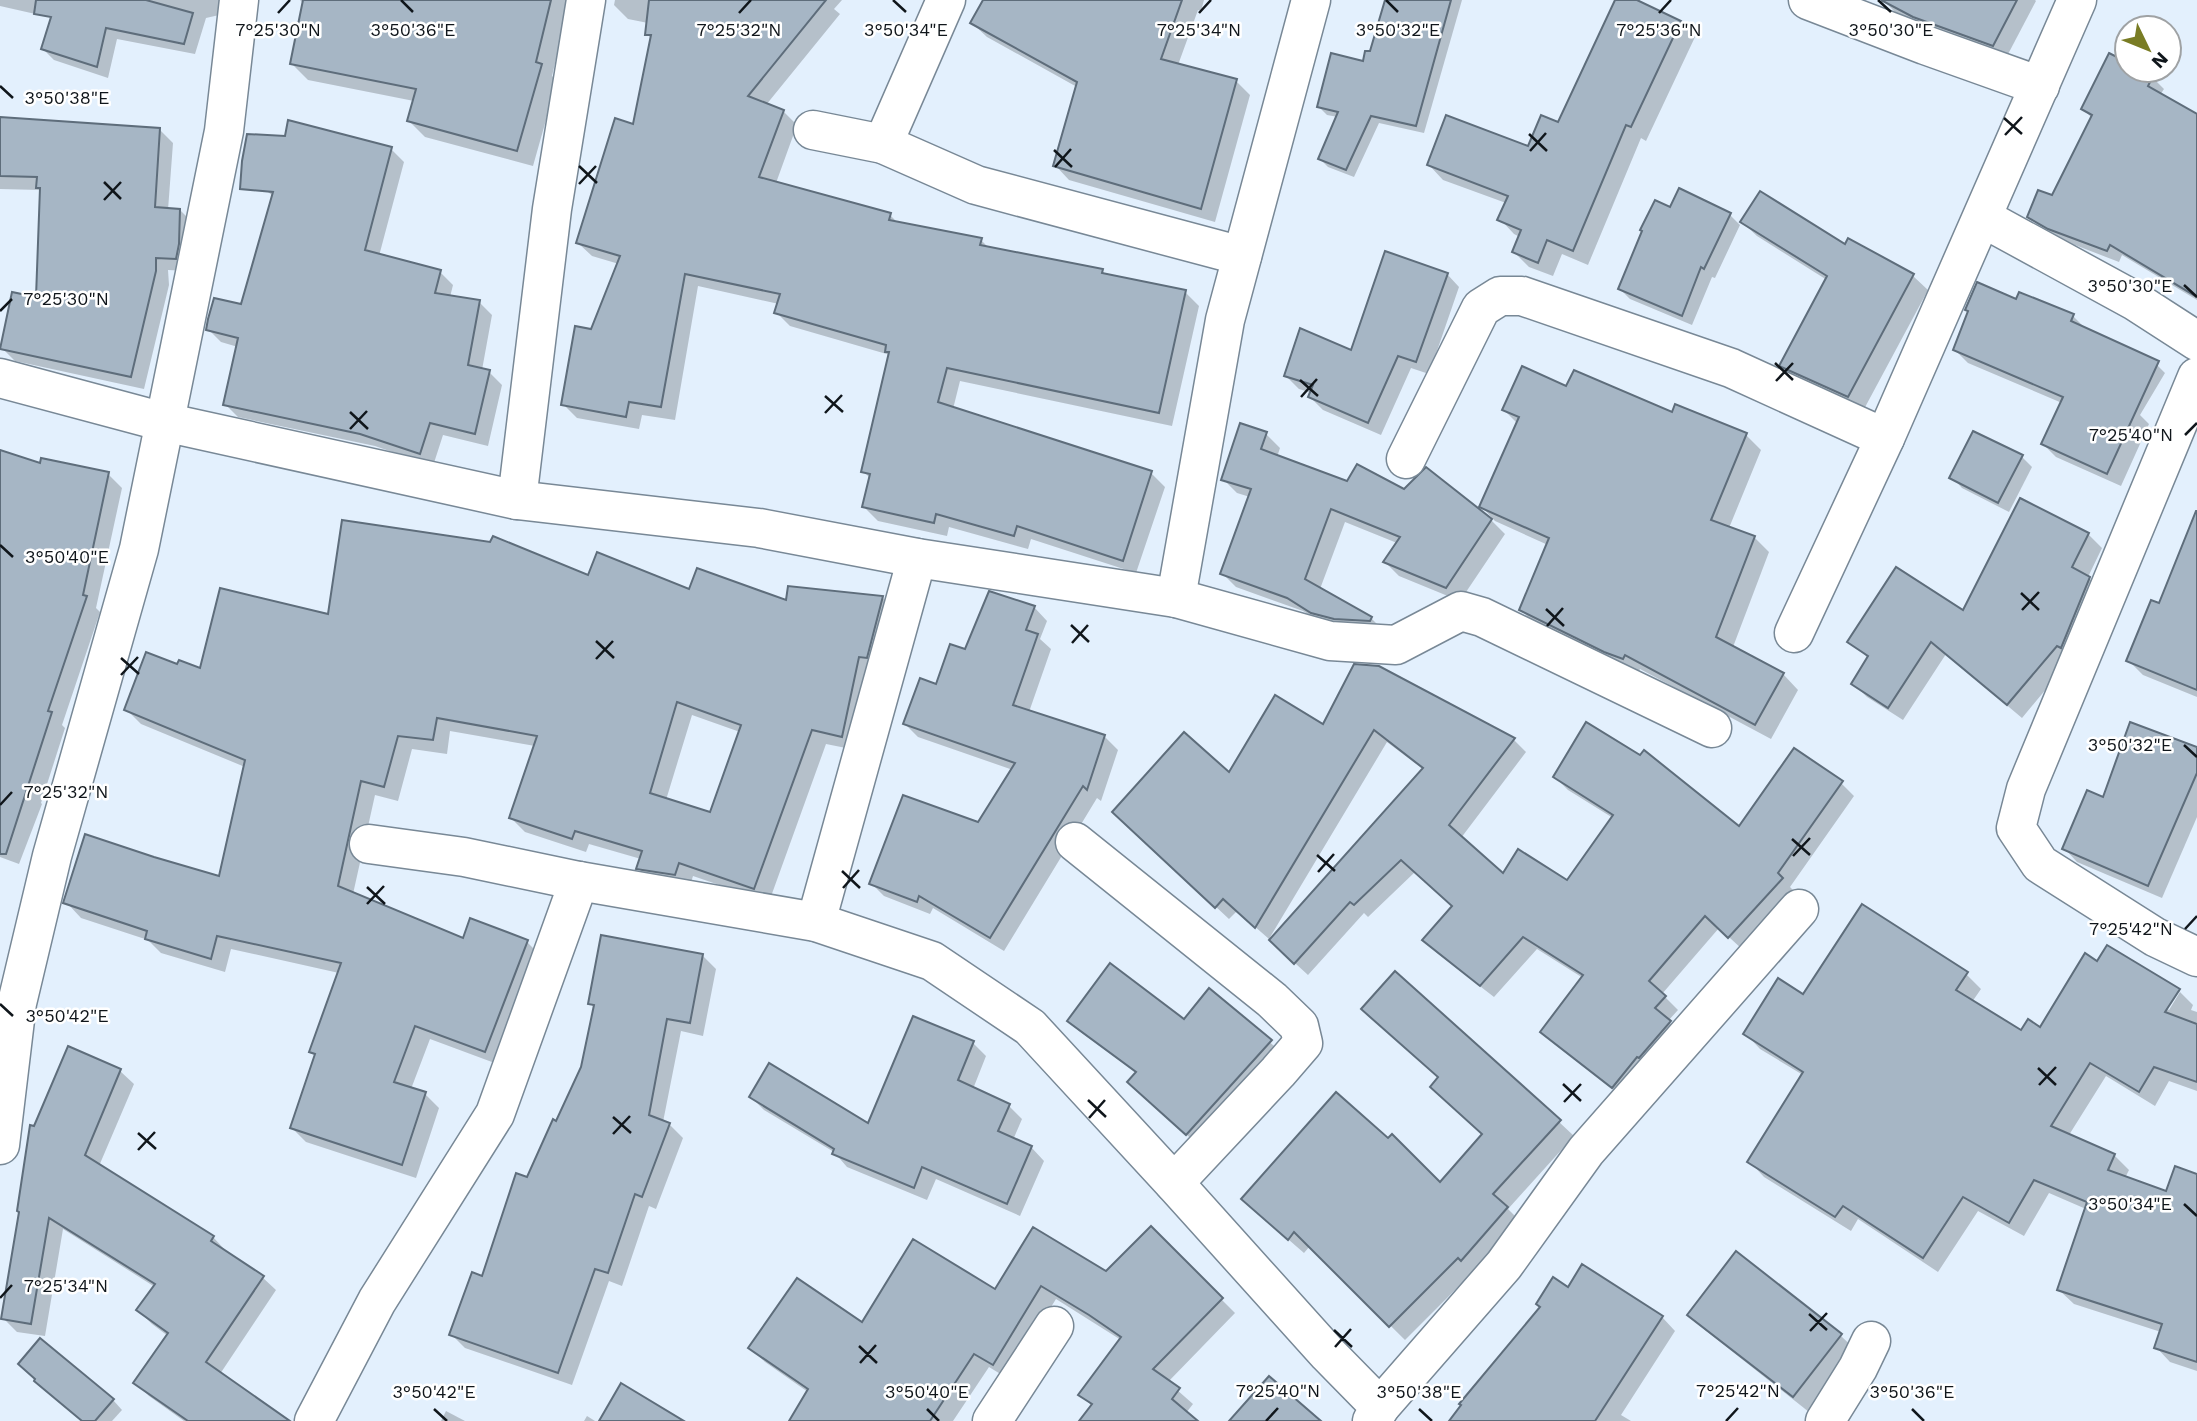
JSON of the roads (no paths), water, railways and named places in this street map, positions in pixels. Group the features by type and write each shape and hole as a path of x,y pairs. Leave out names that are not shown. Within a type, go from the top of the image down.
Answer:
{"street":[{"path":"0,1145 17,1003 52,856 139,549 224,131 239,0"},
{"path":"517,500 552,209 586,0"},
{"path":"883,144 946,0"},
{"path":"1176,598 1225,320 1311,0"},
{"path":"1808,0 2040,86"},
{"path":"1794,633 1885,438 2077,0"},
{"path":"813,130 883,144 976,184 1242,256"},
{"path":"1983,218 2134,300 2197,341"},
{"path":"1406,459 1481,308 1500,296 1522,296 1731,368 1885,438"},
{"path":"2197,377 2026,789 2016,828 2039,864 2155,937 2197,957"},
{"path":"0,378 164,422 517,500 759,528 916,558 1176,598 1330,641 1396,645 1461,611 1482,617 1712,728"},
{"path":"816,922 916,558"},
{"path":"1075,842 1272,1000 1298,1026 1303,1043 1174,1183"},
{"path":"369,844 464,857 579,881 816,922 932,961 1030,1027 1328,1354 1376,1414 1504,1265 1586,1151 1799,909"},
{"path":"314,1421 377,1301 495,1114 579,881"},
{"path":"992,1421 1054,1326"},
{"path":"1825,1421 1871,1341"}]}
